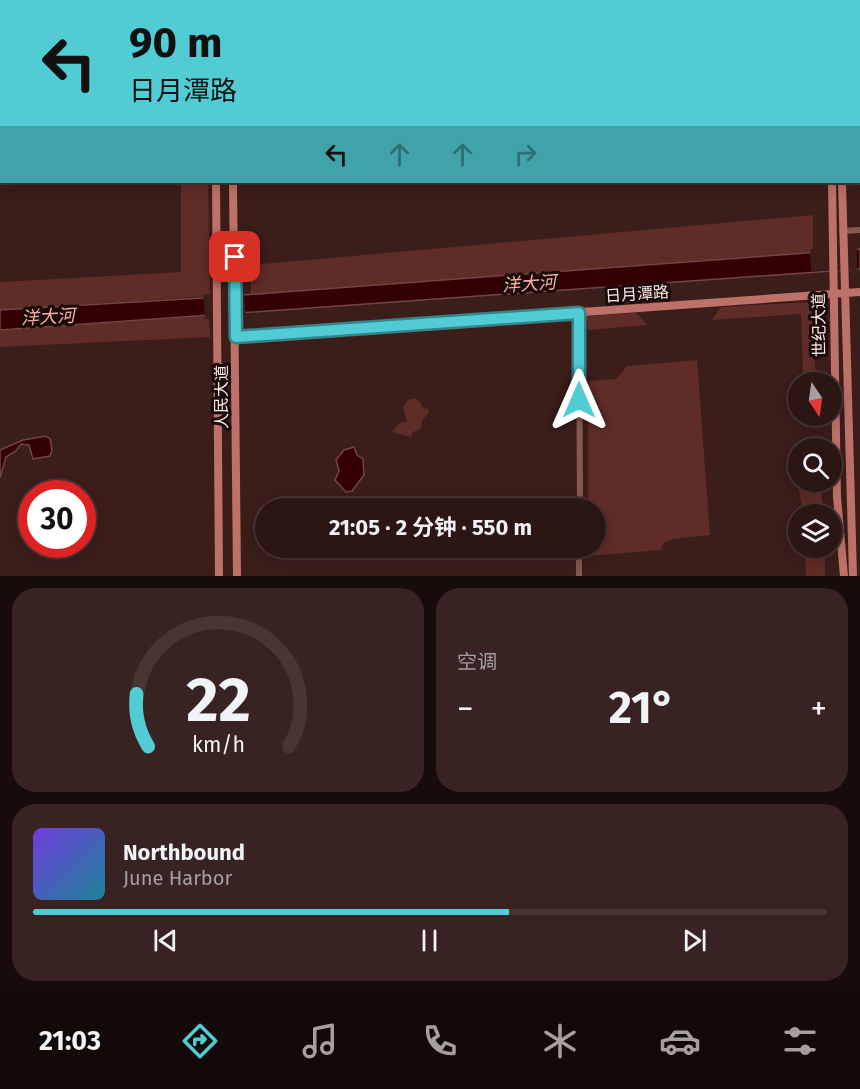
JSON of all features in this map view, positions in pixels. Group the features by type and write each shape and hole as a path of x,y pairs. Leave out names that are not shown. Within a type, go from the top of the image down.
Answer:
{"street":[{"name":"人民大道","path":"216,183 219,576"},
{"name":"人民大道","path":"233,183 237,576"},
{"name":"世纪大道","path":"832,183 837,497 844,576"},
{"name":"世纪大道","path":"842,183 853,576"},
{"path":"842,231 860,230"},
{"name":"日月潭路","path":"236,337 860,292"},
{"path":"579,313 580,498"},
{"path":"579,558 579,576"}],"shaded area":[{"path":"181,183 208,183 210,296 0,310 0,282 181,272"},
{"path":"813,215 813,252 251,294 251,265"},
{"path":"811,302 815,372 803,372 801,314 712,320 721,307"},
{"path":"636,313 648,325 588,330 586,316"},
{"path":"209,316 210,337 0,347 0,330"},
{"path":"697,360 710,535 673,539 663,543 661,550 606,555 606,498 588,498 588,381 616,379 627,366"},
{"path":"414,398 423,408 429,409 428,414 422,420 421,429 413,432 411,437 392,432 399,423 407,422 403,407 408,400"},
{"path":"799,492 821,492 822,504 801,504"},
{"path":"805,558 825,558 825,576 806,576"}],"water":[{"name":"洋大河","path":"860,249 860,269 0,330 0,310 203,298"},
{"path":"46,436 50,439 52,450 50,456 33,459 29,445 21,444 16,451 6,457 0,478 0,450 23,440"},
{"path":"354,447 357,455 363,459 364,475 352,491 346,492 335,480 339,471 336,460 344,450"}],"pier":[{"path":"857,246 857,270 811,271 810,249"},
{"path":"244,292 246,317 205,319 203,295"}],"route":[{"path":"235,257 236,337 579,313 579,400"}]}
